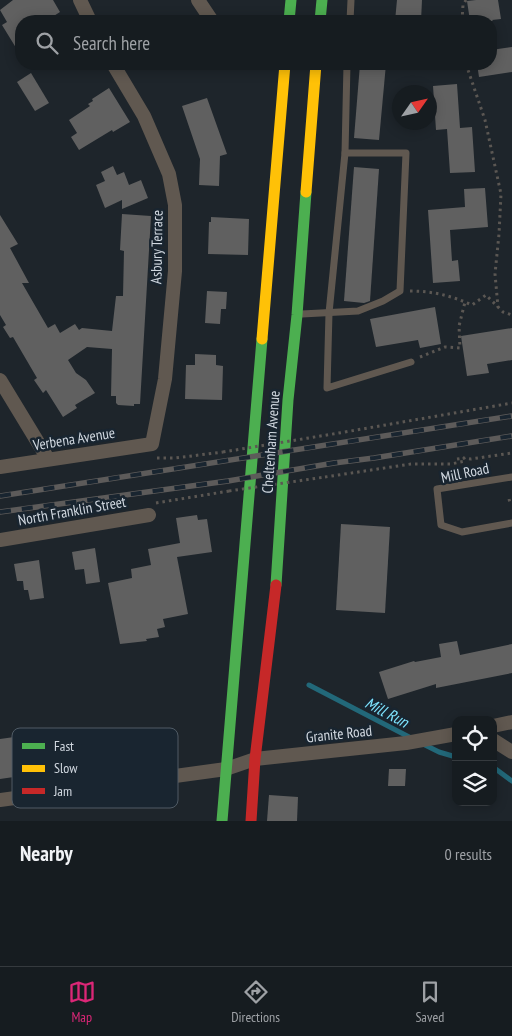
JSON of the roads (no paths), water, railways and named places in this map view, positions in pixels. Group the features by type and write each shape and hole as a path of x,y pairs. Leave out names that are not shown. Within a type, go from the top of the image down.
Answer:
{"highway":[{"path":"290,15 291,0"},
{"path":"321,15 322,0"},
{"name":"Cheltenham Avenue","path":"222,821 284,70"},
{"name":"Cheltenham Avenue","path":"250,821 255,759 277,576 288,400 297,315 316,70"}],"street":[{"path":"80,0 87,15"},
{"path":"198,0 208,15"},
{"name":"Asbury Terrace","path":"117,70 144,116 169,174 175,206 174,271 165,379 152,444"},
{"path":"0,380 48,459"},
{"name":"Verbena Avenue","path":"0,467 152,444"},
{"name":"North Franklin Street","path":"0,540 152,509"},
{"path":"497,725 512,722"},
{"name":"Granite Road","path":"178,776 226,769 255,759 406,743 452,735"},
{"path":"497,743 512,752"}],"lane":[{"path":"351,15 352,0"},
{"path":"347,70 345,153 329,313 327,388 411,362"},
{"path":"297,315 358,311 383,301 400,291 406,152 345,153"},
{"name":"Mill Road","path":"512,477 438,489 441,525 462,532 512,523"}],"waterway":[{"name":"Mill Run","path":"309,685 413,739"},
{"name":"Mill Run","path":"423,744 452,756"},
{"name":"Mill Run","path":"497,770 512,781"}],"railway":[{"path":"0,496 512,416"},
{"path":"0,512 228,481 512,436"}]}
